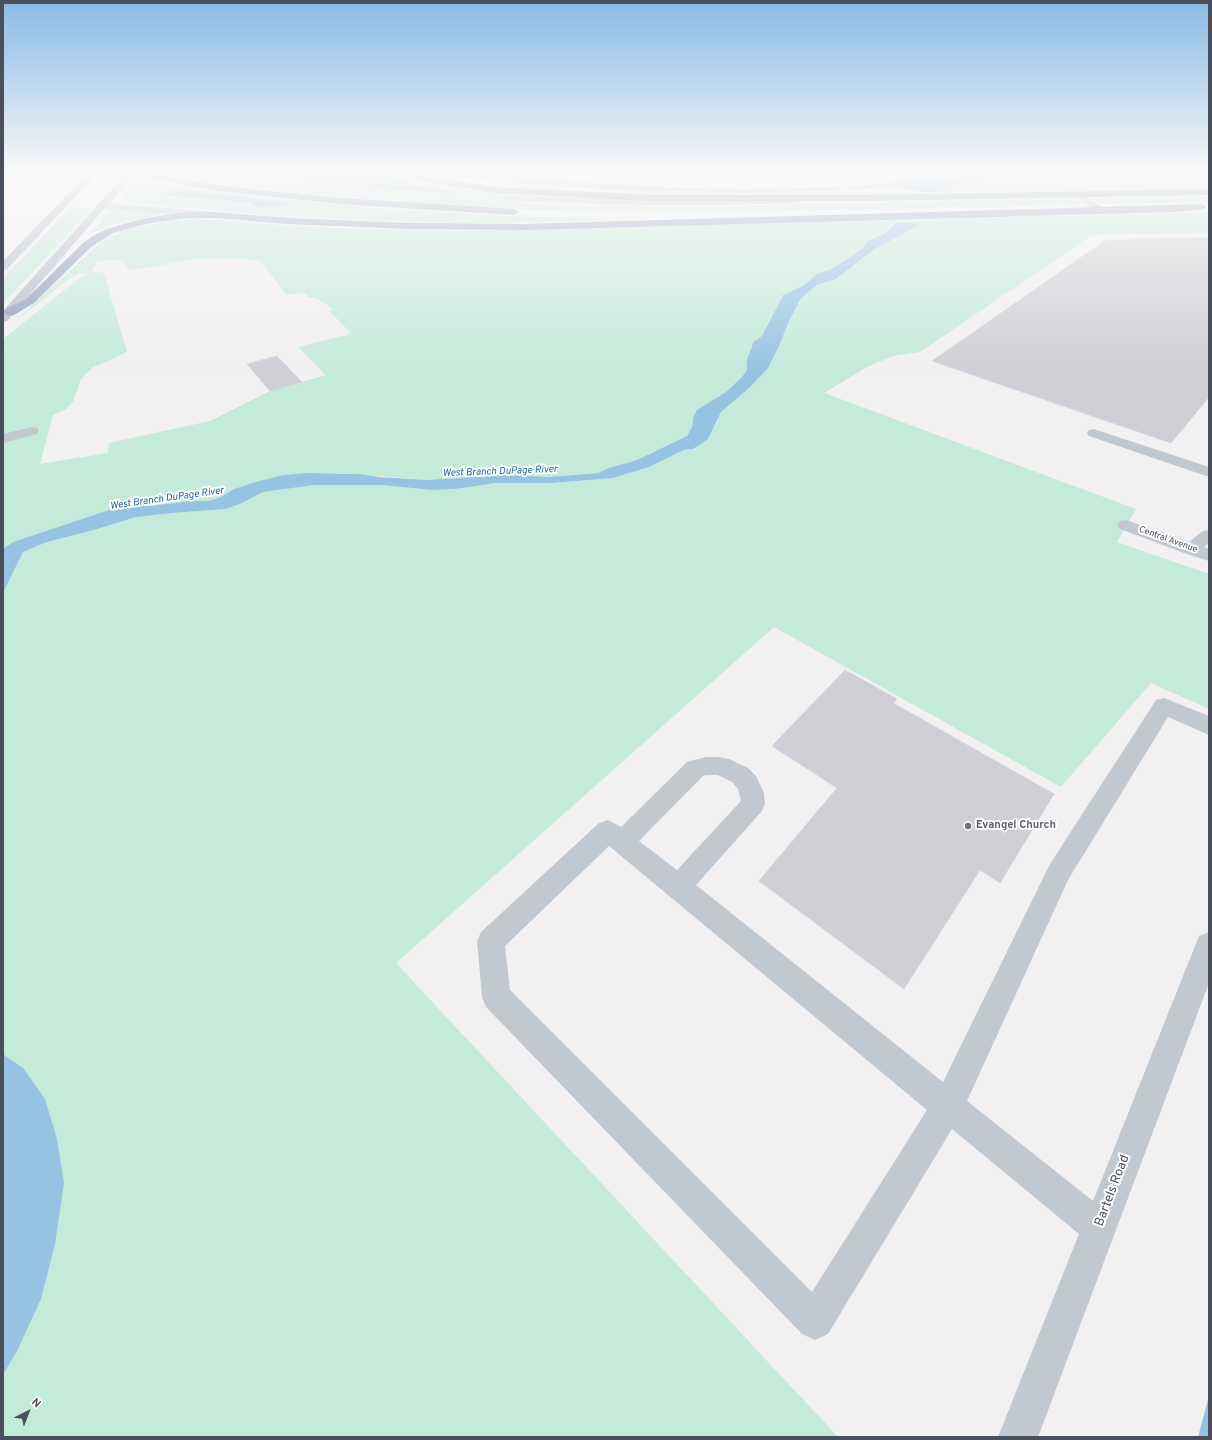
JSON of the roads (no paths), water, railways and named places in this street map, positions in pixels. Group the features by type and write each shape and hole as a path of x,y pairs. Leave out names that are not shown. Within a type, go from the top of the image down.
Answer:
{"highway":[{"path":"6,315 30,301 87,245 97,238"}],"main road":[{"path":"3,268 32,238"},
{"path":"6,315 74,238"}],"street":[{"path":"3,439 32,431"},
{"path":"1094,433 1209,472"},
{"name":"Central Avenue","path":"1126,525 1209,555"},
{"path":"1190,548 1209,535"},
{"path":"1099,1228 948,1106 678,887 608,831 491,941 496,997 815,1321 948,1106 1059,872 1164,706 1209,726"},
{"path":"622,842 695,769 706,766 718,766 729,769 740,775 748,783 752,793 753,804 678,887"},
{"name":"Bartels Road","path":"1018,1437 1209,946"}],"water":[{"path":"873,238 895,238 875,249 836,279 817,285 801,298 768,368 750,387 721,412 708,439 693,449 684,450 649,467 613,478 552,483 496,483 455,489 432,490 382,485 314,485 263,492 240,504 226,509 136,517 47,542 23,552 3,593 3,549 13,542 127,504 150,506 190,501 209,501 221,497 234,489 283,475 307,473 360,474 379,477 427,480 505,475 549,477 598,473 609,468 637,460 687,436 693,425 693,418 697,410 726,392 742,377 747,370 747,359 753,342 762,336 783,295 803,286 818,273 829,270 838,265 862,249 869,240"},
{"path":"3,1054 23,1068 45,1099 57,1139 64,1183 55,1244 41,1299 17,1351 3,1375"},
{"path":"1209,1396 1209,1437 1198,1437"}],"place":[{"name":"Evangel Church","path":"968,826"}],"water label":[{"name":"West Branch DuPage River","path":"500,472"},
{"name":"West Branch DuPage River","path":"167,499"}]}
